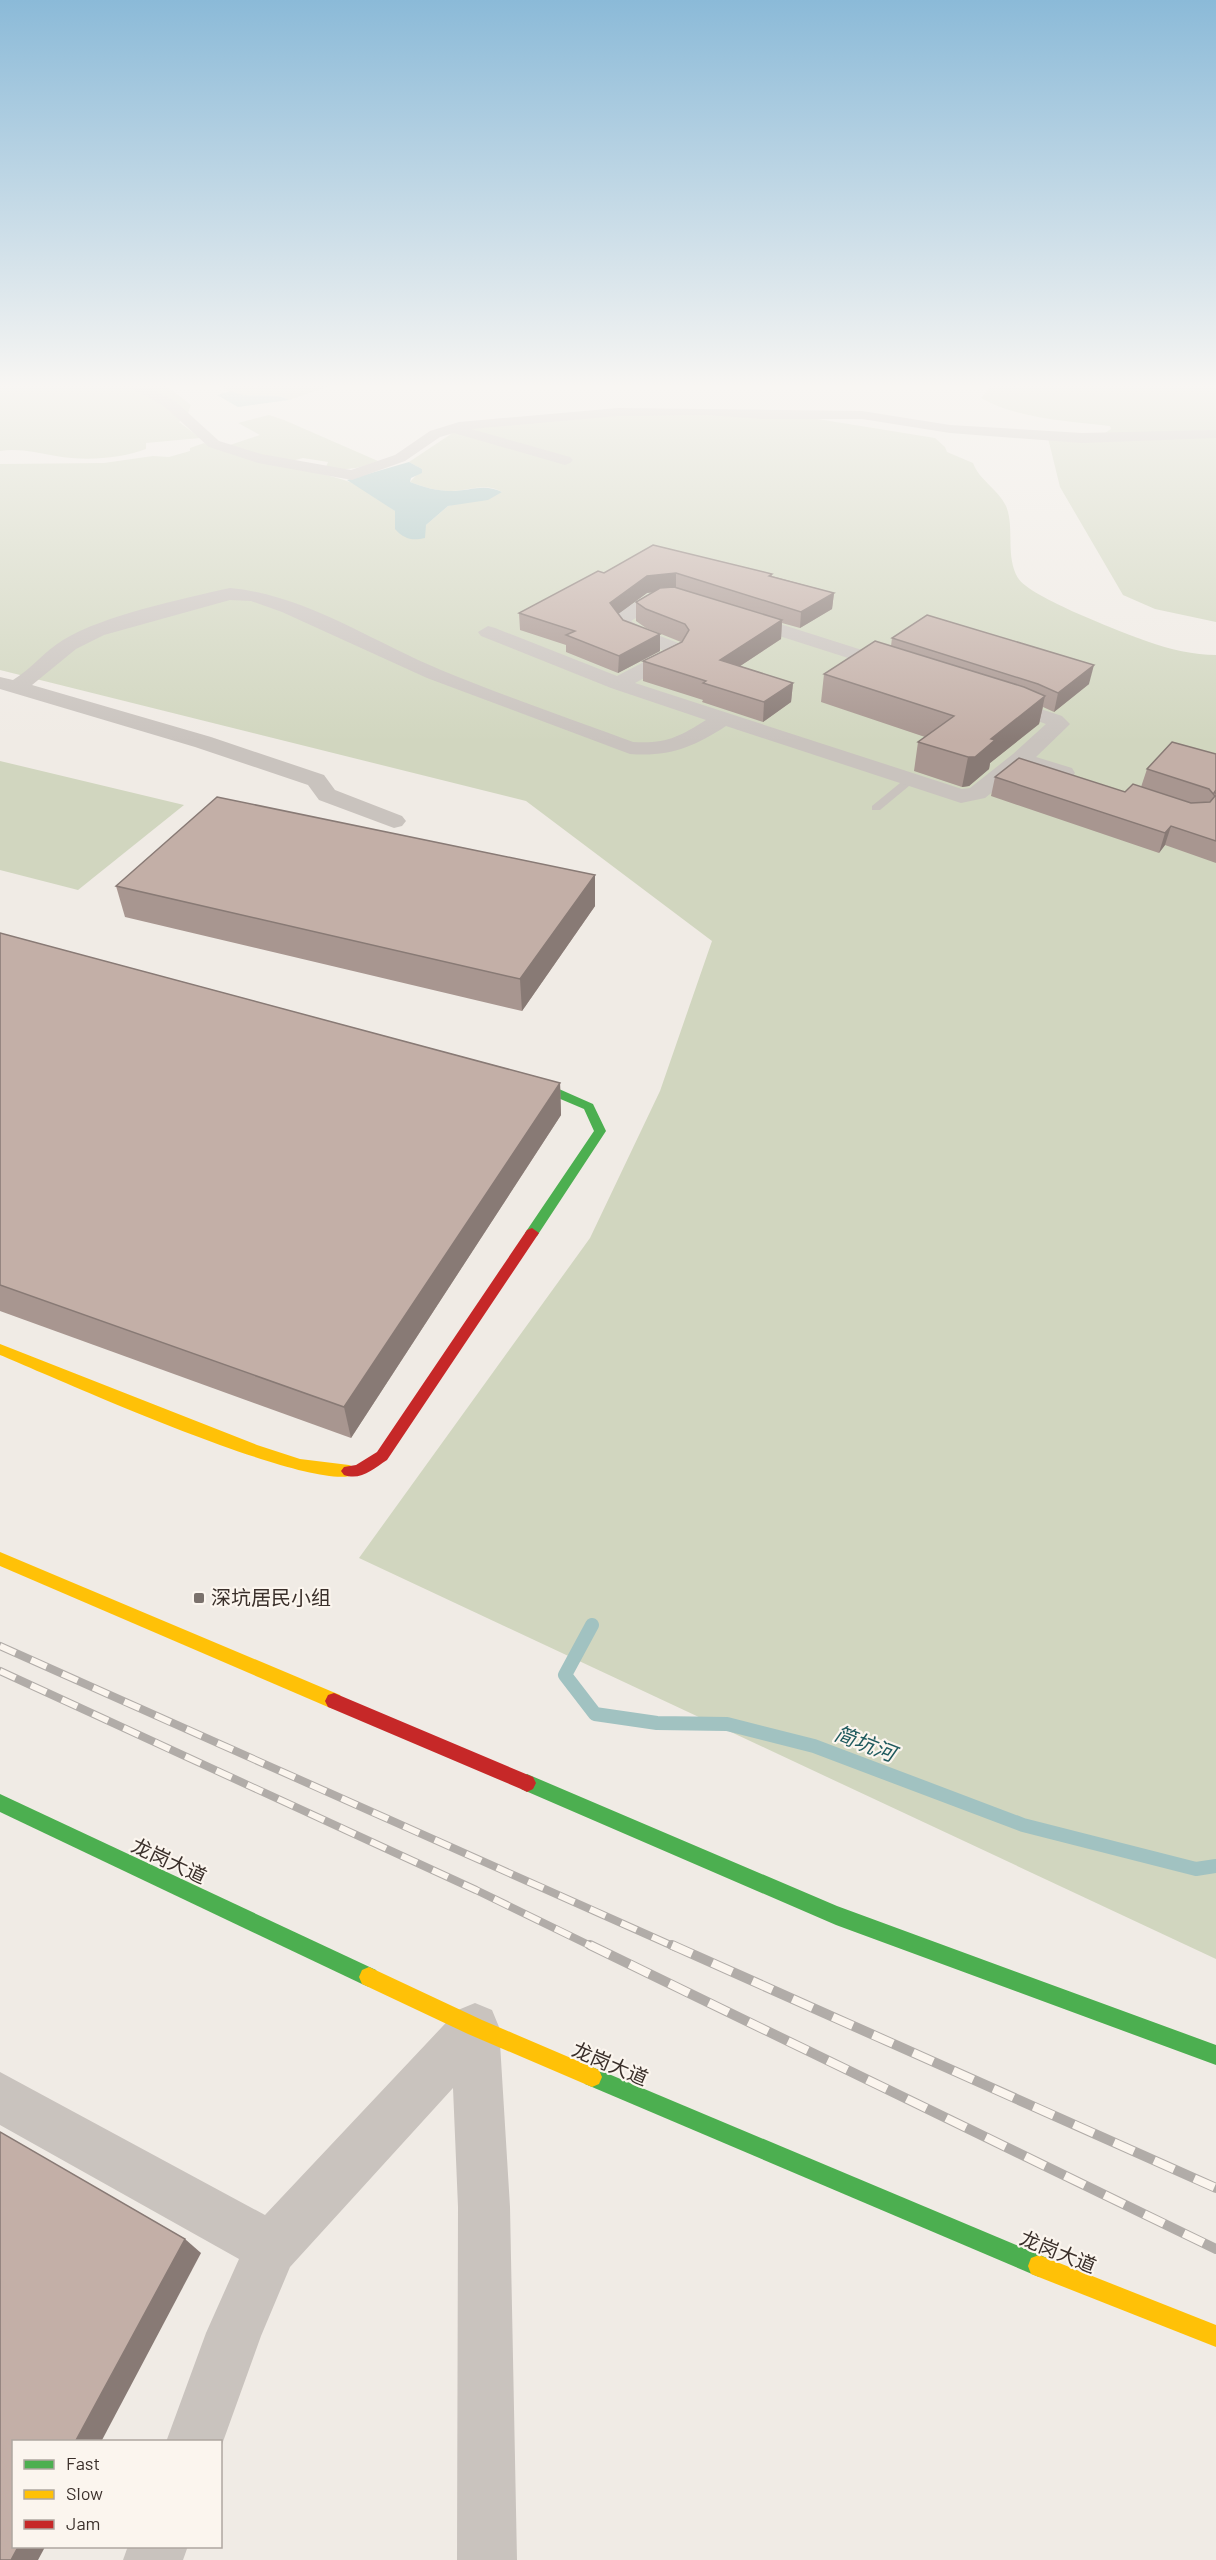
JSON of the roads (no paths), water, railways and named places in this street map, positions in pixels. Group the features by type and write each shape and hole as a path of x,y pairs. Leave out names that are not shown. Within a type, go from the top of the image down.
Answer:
{"main road":[{"path":"0,1349 203,1432 324,1472 358,1472 381,1456 600,1131 590,1107 555,1092 507,1081"},
{"path":"0,1559 837,1915 1216,2055"},
{"name":"龙岗大道","path":"0,1803 475,2027 977,2241 1216,2336"}],"street":[{"path":"8,685 35,675 69,645 97,631 190,603 230,594 253,596 290,608 434,674 630,748 659,751 679,747 722,719"},
{"path":"618,684 673,655 676,649 634,632 624,626 621,620 662,597 675,597 696,603"},
{"path":"717,610 914,673"},
{"path":"488,632 618,684 909,781 961,796 976,793 1021,759 1059,724 1046,717 981,695"},
{"path":"8,685 203,742 316,780 327,795 394,821"},
{"path":"1021,759 1084,780"},
{"path":"196,2440 234,2333 272,2248 475,2027"},
{"path":"475,2027 484,2207 487,2560"},
{"path":"0,2097 272,2248"}],"lane":[{"path":"876,808 909,781"}],"water":[{"path":"383,503 465,503 448,506 426,525 425,538 416,539 408,538 395,529 395,511"}],"waterway":[{"name":"简坑河","path":"592,1625 565,1675 595,1714 657,1723 727,1724 814,1746 1023,1825 1196,1869 1216,1866"}],"railway":[{"path":"0,1646 675,1947"},
{"path":"0,1671 476,1890 593,1947"},
{"path":"590,1945 1216,2249"},
{"path":"672,1945 1216,2188"}],"place":[{"name":"深坑居民小组","path":"199,1598"}]}
